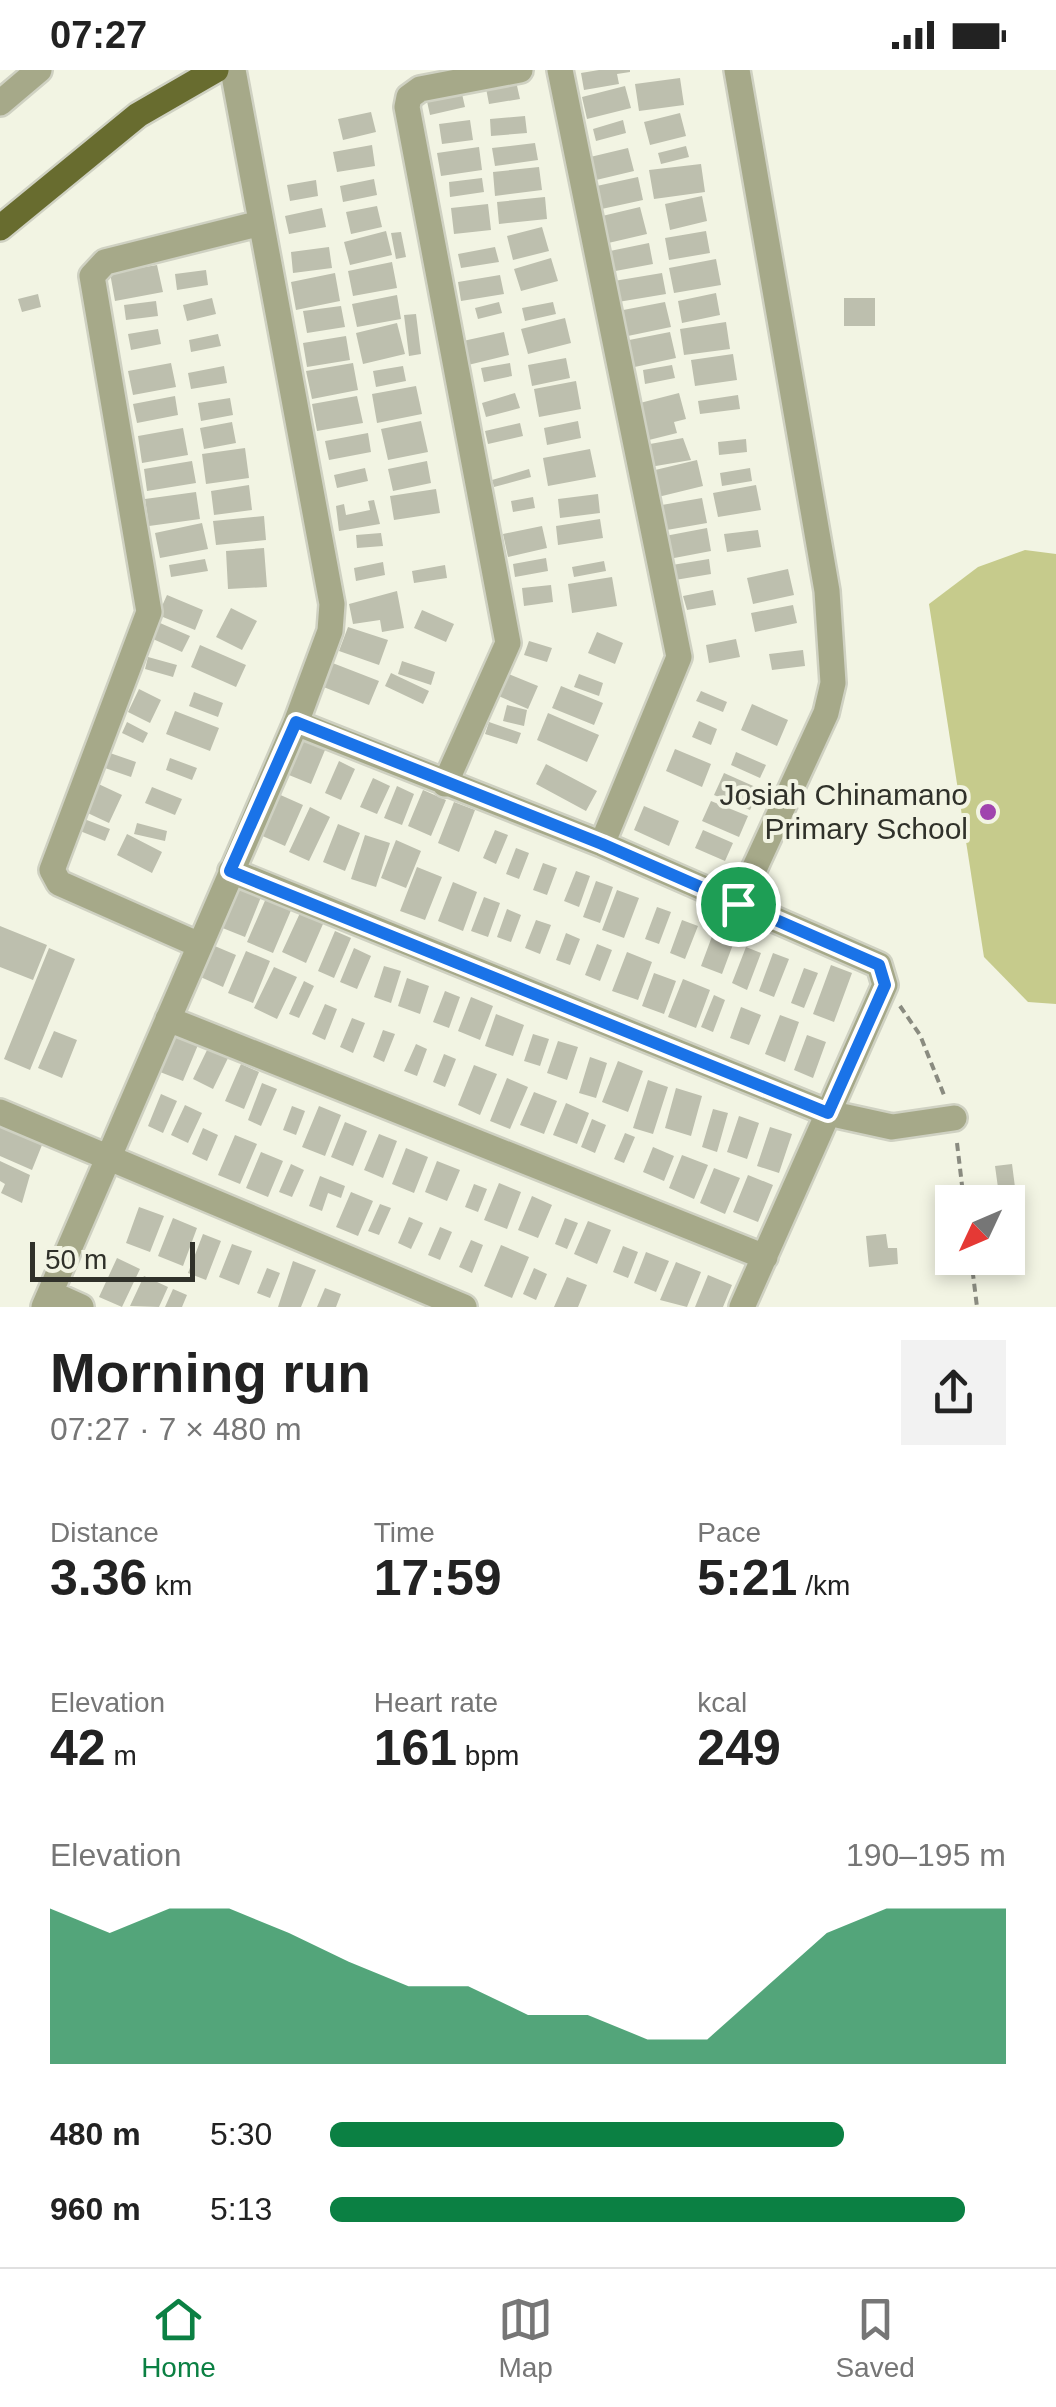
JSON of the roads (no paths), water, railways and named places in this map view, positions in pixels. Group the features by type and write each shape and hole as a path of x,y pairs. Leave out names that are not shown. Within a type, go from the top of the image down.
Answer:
{"main road":[{"path":"0,228 138,114 216,70"}],"street":[{"path":"0,102 39,70"},
{"path":"81,1307 47,1300 296,722 330,631 332,604 233,70"},
{"path":"446,784 508,644 408,97 420,88 520,70"},
{"path":"560,70 679,657 602,844"},
{"path":"737,70 827,591 833,656 826,714 738,904"},
{"path":"198,944 59,883 52,870 149,612 92,276 105,262 261,223"},
{"path":"296,722 602,844 879,965 885,985 742,1307"},
{"path":"230,871 828,1113 892,1127 954,1118"},
{"path":"168,1019 765,1257"},
{"path":"0,1112 414,1298 464,1307"}],"place":[{"name":"Josiah Chinamano Primary School","path":"988,812"}]}
